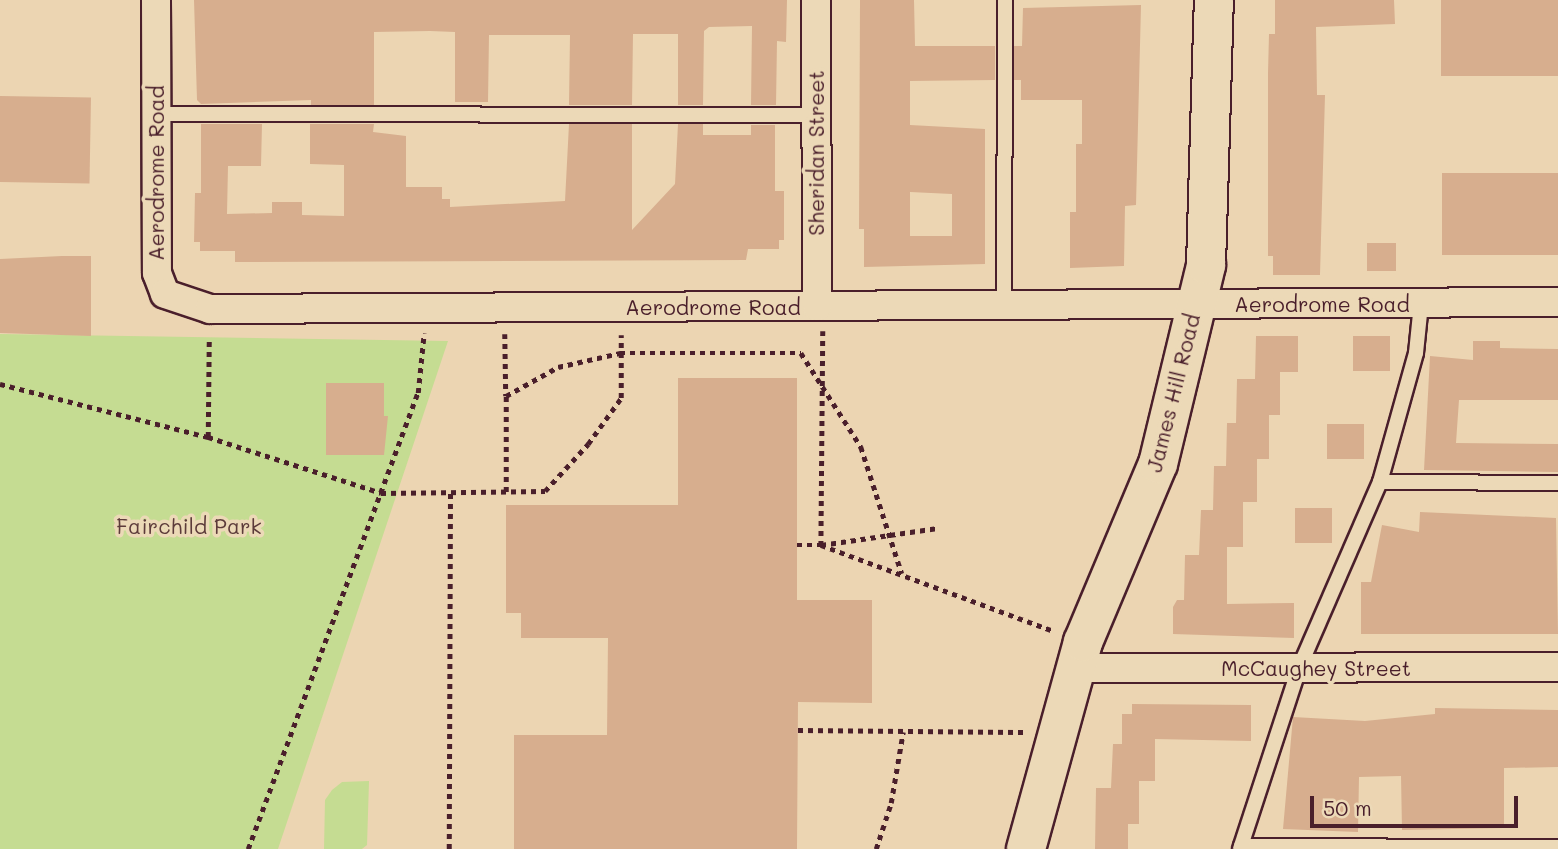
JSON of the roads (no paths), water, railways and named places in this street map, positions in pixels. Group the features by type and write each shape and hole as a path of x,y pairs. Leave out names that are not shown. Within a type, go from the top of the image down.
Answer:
{"street":[{"name":"Aerodrome Road","path":"156,0 157,273 165,294 210,309 1558,302"},
{"name":"Sheridan Street","path":"816,0 820,306"},
{"name":"James Hill Road","path":"1026,849 1079,655 1158,464 1206,265 1214,0"},
{"name":"McCaughey Street","path":"1079,655 1299,668 1558,667"}],"lane":[{"path":"1004,305 1005,0"},
{"path":"156,114 816,115"},
{"path":"1422,304 1416,353 1380,482 1299,668 1240,848 1558,847"},
{"path":"1380,482 1558,483"}],"park label":[{"name":"Fairchild Park","path":"189,526"}]}
